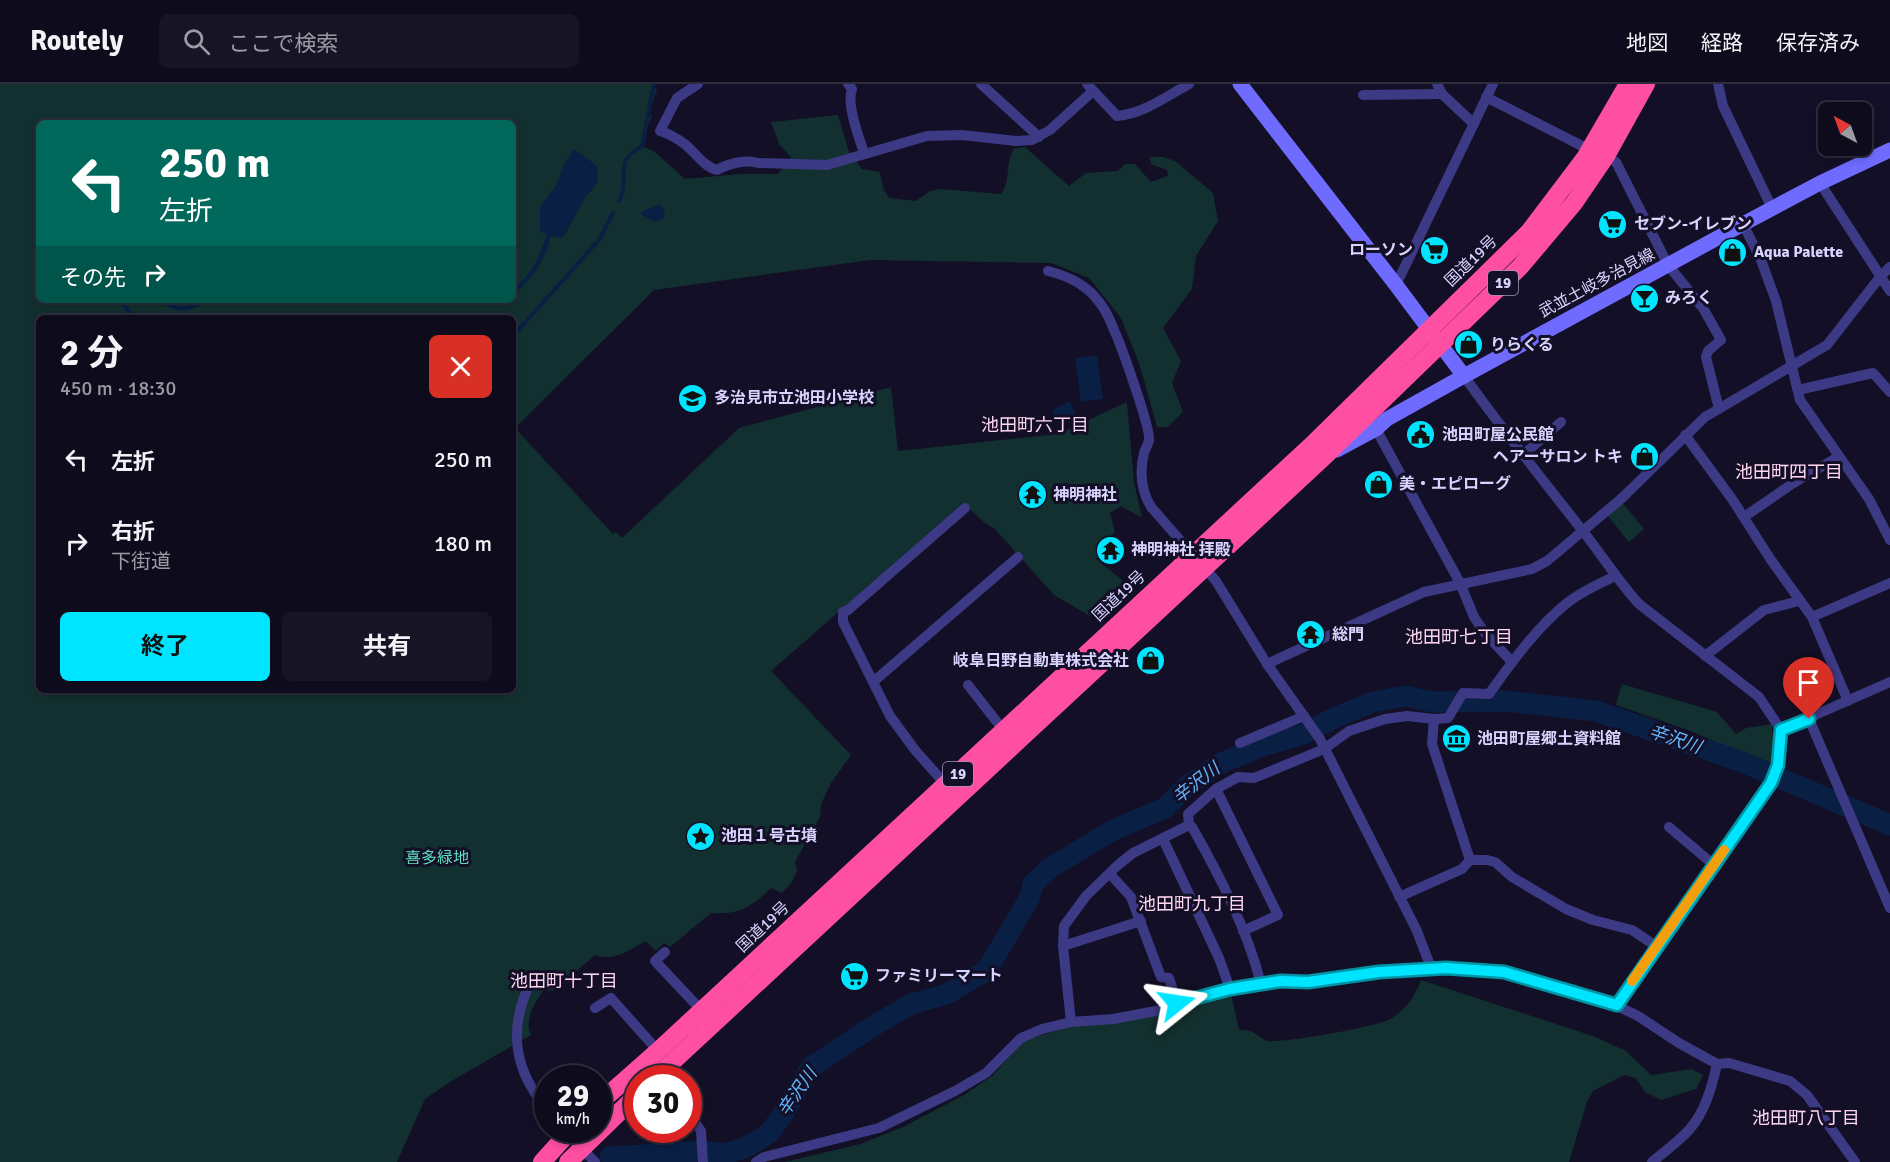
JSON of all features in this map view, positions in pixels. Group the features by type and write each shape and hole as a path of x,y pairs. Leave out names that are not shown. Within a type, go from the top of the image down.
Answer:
{"highway":[{"name":"国道19号","path":"612,1092 1004,730 1326,455 1520,267 1574,203 1628,84"},
{"name":"国道19号","path":"674,1065 1200,561 1429,328 1529,232 1598,153 1646,84"},
{"path":"568,1162 624,1107"},
{"path":"542,1162 557,1143"}],"main road":[{"path":"1240,84 1464,376"},
{"name":"武並土岐多治見線","path":"1326,455 1376,429 1387,419 1464,376 1772,208 1890,150"}],"street":[{"path":"698,84 677,98 660,131 672,135 710,168 717,170 726,165 751,160 758,163 827,165 927,136 962,135 1016,141 1032,140 1050,130 1090,87 1117,116 1127,116 1189,84"},
{"path":"848,84 852,89 851,104 864,153"},
{"path":"981,84 1039,137"},
{"path":"1396,285 1492,84"},
{"path":"1718,84 1723,106 1772,208"},
{"path":"1363,95 1439,89 1474,124"},
{"path":"1486,97 1616,162 1668,266 1703,308 1721,340 1708,351 1706,357 1719,409"},
{"path":"1820,183 1890,291"},
{"path":"1743,224 1769,280 1805,410 1887,525 1890,540"},
{"path":"1268,664 1424,592 1532,569 1546,561 1622,498 1705,417 1827,345 1890,267"},
{"path":"1047,272 1071,280 1096,298 1114,329 1146,424 1149,440 1142,463 1141,483 1144,496 1216,581 1322,744 1417,931 1431,968"},
{"path":"1798,390 1873,373 1890,391"},
{"path":"1464,376 1522,456 1639,604 1759,697 1781,730 1778,765 1771,783 1617,1005"},
{"path":"1522,456 1561,422"},
{"path":"1376,429 1460,584 1474,617 1485,633 1512,662"},
{"path":"1685,435 1812,617 1848,701"},
{"path":"1744,517 1792,484 1838,457"},
{"path":"946,785 915,750 890,716 843,622 843,612 965,508"},
{"path":"873,682 1018,557"},
{"path":"1261,984 1252,951 1207,853 1189,825 1188,814 1216,789 1238,777 1254,778 1349,731 1385,719 1407,716 1448,718 1463,693 1489,694 1538,630 1566,604 1584,591 1615,576"},
{"path":"1812,617 1890,583"},
{"path":"1706,656 1764,610 1799,601"},
{"path":"1781,730 1890,682"},
{"path":"968,685 1004,730"},
{"path":"1240,743 1305,718"},
{"path":"1434,719 1432,744 1470,860"},
{"path":"1809,719 1890,908"},
{"path":"1216,789 1278,915 1243,931"},
{"path":"1071,1022 1063,945 1064,926 1086,896 1133,853 1189,825"},
{"path":"1669,827 1714,865"},
{"path":"1163,839 1219,958 1230,989"},
{"path":"1399,897 1462,869 1470,860 1487,860 1495,862 1512,877 1566,909 1593,920 1632,930 1656,946"},
{"path":"1110,874 1131,897 1161,977 1169,978 1177,1003"},
{"path":"1063,945 1141,921"},
{"path":"665,952 655,961 702,1011"},
{"path":"756,1162 764,1157 879,1128 955,1091 986,1073 1021,1038 1042,1029 1071,1022 1113,1019 1156,1011 1230,989 1261,984 1281,981 1308,982 1379,972 1431,968 1504,972 1617,1005 1717,1064 1729,1063 1790,1081 1807,1095 1855,1162"},
{"path":"532,979 521,1004 516,1038 525,1076 534,1093"},
{"path":"595,1008 611,998 658,1051"},
{"path":"1652,1162 1689,1130 1702,1110 1713,1083 1717,1064"},
{"path":"702,1134 702,1162"},
{"path":"577,1143 595,1162"}],"green space":[{"name":"喜多緑地","path":"0,84 653,84 652,87 657,89 649,114 652,116 640,145 655,152 685,179 740,174 778,174 791,157 779,144 771,122 838,115 849,152 862,169 880,172 883,188 889,198 916,201 930,191 941,189 1001,194 1015,148 1025,147 1069,186 1086,173 1118,171 1125,164 1135,164 1151,182 1168,176 1167,170 1151,164 1150,157 1163,157 1175,161 1213,193 1218,221 1196,256 1192,289 1163,328 1181,361 1172,383 1183,412 1168,427 1157,427 1140,366 1121,318 1089,278 1051,263 870,260 654,290 516,427 516,315 36,315 36,693 516,693 516,429 613,534 616,532 622,538 739,428 891,387 898,451 1059,434 1127,402 1134,482 1142,518 1121,506 1110,513 1115,531 1096,559 1136,591 1102,623 1054,595 995,529 963,503 771,671 851,755 831,783 821,804 820,817 795,862 797,871 792,882 782,893 771,888 757,900 737,911 711,913 670,947 664,943 656,951 646,941 615,956 595,955 555,990 543,991 529,1018 531,1035 425,1099 397,1162 0,1162"},
{"path":"1622,502 1644,529 1629,542 1607,515"},
{"path":"1622,684 1717,712 1736,734 1746,728 1772,724 1774,755 1772,766 1688,730 1616,705"},
{"path":"1421,980 1593,1036 1626,1051 1651,1075 1692,1069 1703,1075 1696,1089 1661,1100 1645,1092 1636,1078 1624,1075 1593,1091 1587,1102 1569,1162 785,1162 860,1144 903,1127 964,1095 992,1076 1024,1041 1070,1026 1231,994 1239,1030 1250,1031 1268,1041 1292,1040 1350,1030 1390,1019 1409,1002"}],"water":[{"path":"574,149 597,166 598,182 585,198 564,236 560,238 551,236 537,268 516,292 516,287 534,265 541,251 547,234 540,231 540,207 557,184 564,164"},
{"path":"659,204 664,211 663,219 654,222 641,214 642,212"},
{"path":"1097,355 1103,399 1081,402 1075,358"},
{"path":"1069,401 1076,414 1058,423 1052,411"}],"waterway":[{"path":"619,201 627,158 642,147 654,84"},
{"path":"516,333 599,240 613,213"},
{"path":"122,303 132,315"},
{"path":"165,303 177,308 189,308 200,303"},
{"name":"辛沢川","path":"610,1157 703,1151 726,1154 747,1147 769,1133 782,1116 811,1067 911,1004 947,994 987,970 1030,897 1033,884 1050,868 1113,830 1165,808 1187,786 1221,763 1263,746 1304,734 1334,718 1373,702 1405,696 1433,702 1506,701 1596,711 1742,762 1890,825"}],"slow traffic":[{"path":"1632,981 1724,850"}],"place":[{"name":"セブン-イレブン","path":"1613,224"},
{"name":"ローソン","path":"1434,250"},
{"name":"Aqua Palette","path":"1733,252"},
{"name":"みろく","path":"1644,298"},
{"name":"りらくる","path":"1469,345"},
{"name":"多治見市立池田小学校","path":"693,398"},
{"name":"池田町屋公民館","path":"1421,435"},
{"name":"ヘアーサロン トキ","path":"1644,457"},
{"name":"美・エピローグ","path":"1378,484"},
{"name":"神明神社","path":"1032,495"},
{"name":"神明神社 拝殿","path":"1110,550"},
{"name":"総門","path":"1311,635"},
{"name":"岐阜日野自動車株式会社","path":"1150,661"},
{"name":"池田町屋郷土資料館","path":"1456,739"},
{"name":"池田１号古墳","path":"700,836"},
{"name":"ファミリーマート","path":"854,976"}],"district":[{"name":"池田町六丁目","path":"1035,425"},
{"name":"池田町四丁目","path":"1789,472"},
{"name":"池田町七丁目","path":"1459,637"},
{"name":"池田町九丁目","path":"1192,904"},
{"name":"池田町十丁目","path":"564,981"},
{"name":"池田町八丁目","path":"1806,1118"}],"route":[{"path":"1177,1003 1230,989 1281,981 1308,982 1379,972 1446,968 1504,972 1617,1005 1771,783 1778,765 1781,730 1809,719"}]}
